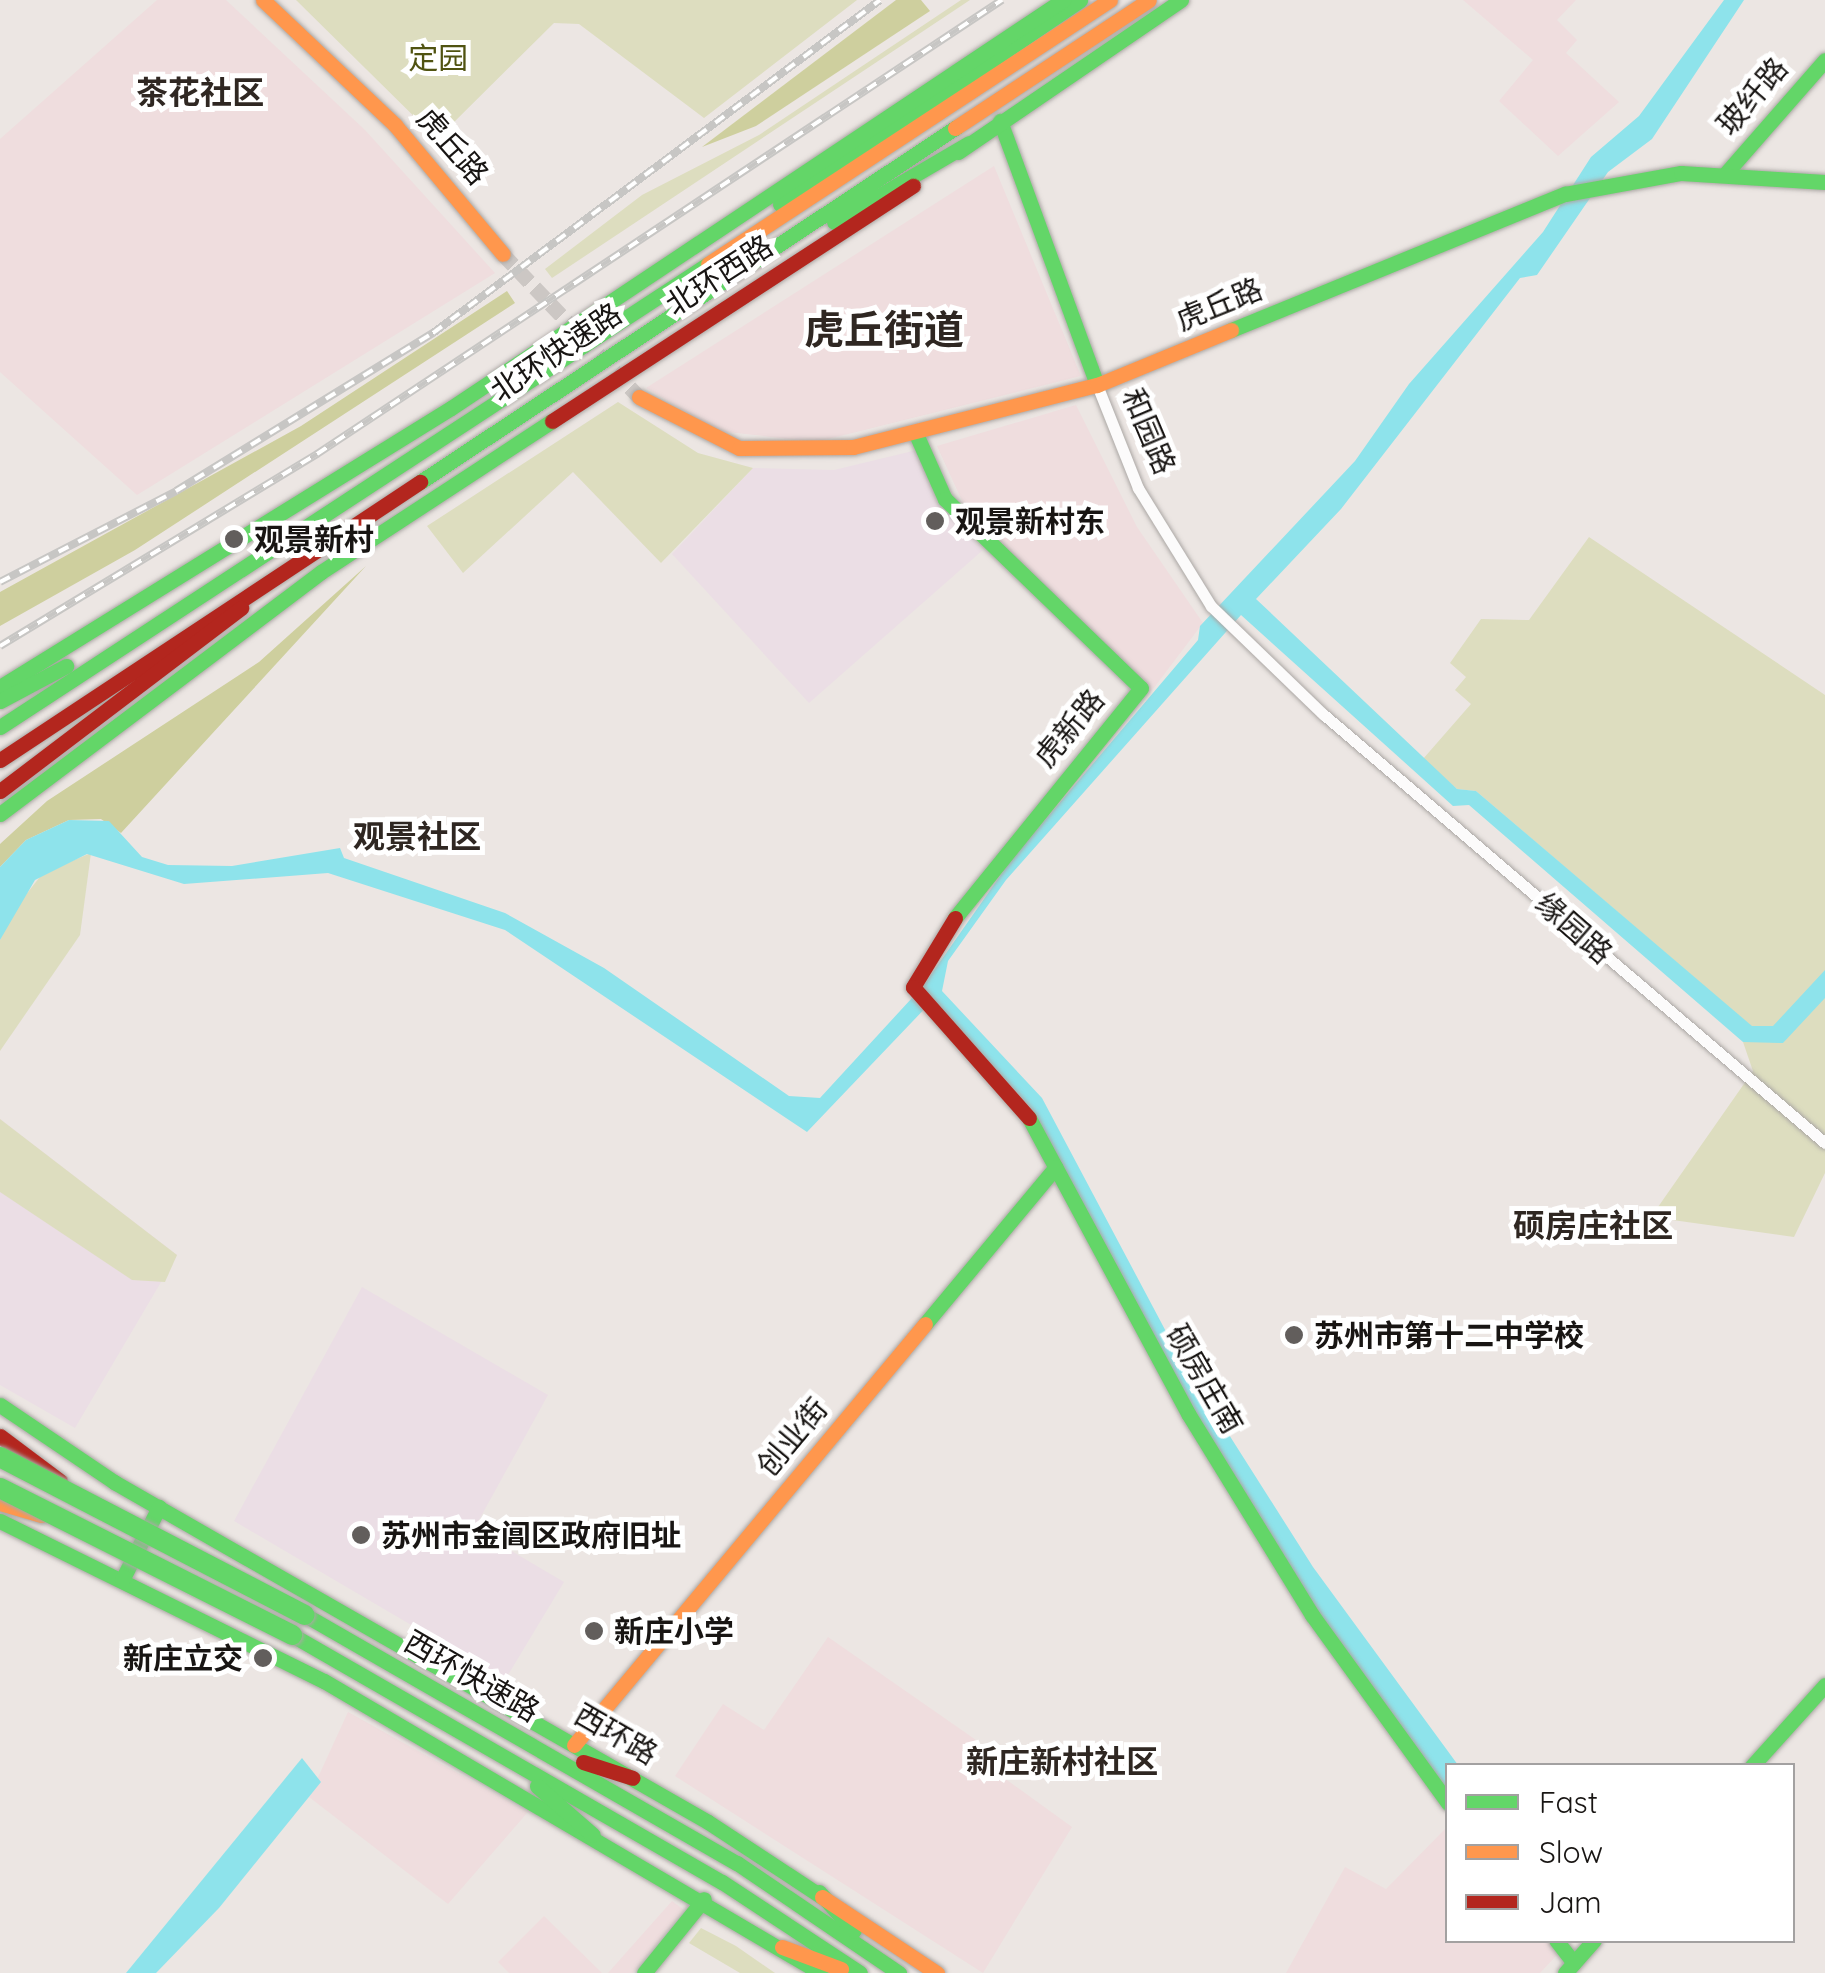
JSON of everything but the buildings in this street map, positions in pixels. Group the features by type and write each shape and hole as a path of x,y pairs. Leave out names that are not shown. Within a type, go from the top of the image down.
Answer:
{"main road":[{"name":"虎丘路","path":"264,0 396,125 503,254"},
{"name":"北环西路","path":"0,687 468,398 1063,0"},
{"path":"724,253 808,179 1080,0"},
{"name":"北环快速路","path":"0,727 157,619 1110,0"},
{"name":"北环快速路","path":"0,760 645,328 1149,0"},
{"name":"北环西路","path":"0,814 336,562 1181,0"},
{"name":"玻纤路","path":"1726,173 1825,60"},
{"name":"和园路","path":"1000,122 1097,385"},
{"path":"645,328 969,143"},
{"name":"虎丘路","path":"639,398 686,429 756,451 816,452 916,434 1097,385 1565,194 1622,179 1726,173 1825,182"},
{"name":"虎新路","path":"916,434 945,498 1141,688 968,898 920,995"},
{"path":"0,791 304,556"},
{"path":"0,701 157,619"},
{"name":"硕房庄南","path":"920,995 1028,1114 1189,1416 1312,1615 1445,1799"},
{"name":"创业街","path":"574,1745 1056,1168"},
{"name":"西环路","path":"0,1405 159,1508 633,1778 820,1892 936,1973"},
{"path":"0,1436 86,1500"},
{"name":"西环快速路","path":"0,1457 305,1615 540,1748 899,1973"},
{"name":"西环快速路","path":"0,1488 292,1634 502,1755 860,1973"},
{"path":"0,1500 70,1523"},
{"path":"122,1580 159,1508"},
{"path":"0,1521 324,1681 704,1899 822,1973"},
{"path":"1755,1763 1825,1685"},
{"path":"540,1748 633,1778"},
{"path":"502,1755 593,1836"},
{"path":"820,1892 878,1958"},
{"path":"644,1973 704,1899"},
{"path":"1557,1943 1569,1968 1591,1943"},
{"path":"782,1947 852,1973"}],"street":[{"name":"和园路","path":"1097,385 1138,488 1211,606 1323,714"},
{"name":"缘园路","path":"1323,714 1825,1143"}],"shaded area":[{"path":"157,0 226,0 365,130 495,273 137,495 0,372 0,139"},
{"path":"1463,0 1576,0 1557,20 1577,40 1566,53 1619,102 1558,156 1499,101 1533,60"},
{"path":"994,166 1081,376 816,442 719,431 646,388"},
{"path":"1076,405 1137,527 1203,623 1150,693 964,505 937,446"},
{"path":"917,450 937,502 983,550 809,703 672,554 753,468 834,470"},
{"path":"0,1119 177,1255 75,1428 0,1385"},
{"path":"362,1287 548,1395 474,1529 564,1582 505,1680 234,1521"},
{"path":"828,1637 976,1740 968,1752 1072,1827 983,1973 675,1776 723,1704 764,1730"},
{"path":"348,1712 528,1812 448,1904 309,1797"},
{"path":"1445,1829 1445,1943 1568,1943 1540,1973 1286,1973 1345,1867 1386,1889"},
{"path":"672,1901 684,1910 633,1973 608,1973"},
{"path":"544,1916 602,1973 509,1973 498,1962"}],"green space":[{"name":"定园","path":"296,0 857,0 704,118 579,24 554,23 437,139"},
{"path":"896,0 921,0 930,11 756,126 702,147"},
{"path":"961,0 970,0 552,278 545,269 642,195 759,135"},
{"path":"507,291 515,303 135,550 0,626 0,592 301,426"},
{"path":"618,402 698,453 753,468 661,563 573,472 463,573 427,526"},
{"path":"1589,537 1825,695 1825,1173 1794,1237 1651,1217 1753,1071 1743,1042 1751,1026 1476,791 1457,789 1423,759 1471,704 1455,690 1466,677 1450,663 1481,619 1529,620"},
{"path":"366,566 121,833 101,819 69,820 26,840 0,867 0,844 47,801 259,662"},
{"path":"91,853 80,935 0,1051 0,940 13,911 43,873"},
{"path":"0,1119 177,1255 165,1282 132,1280 0,1192"},
{"path":"701,1928 775,1973 740,1973 689,1943"}],"water":[{"path":"1724,0 1744,0 1652,139 1608,172 1537,275 1520,278 1341,509 1256,599 1457,789 1476,791 1752,1026 1773,1026 1825,970 1825,998 1783,1043 1743,1042 1469,805 1453,806 1241,615 1006,880 948,961 942,991 1042,1098 1179,1356 1313,1567 1457,1763 1445,1763 1445,1787 1315,1608 1215,1448 1030,1107 933,1000 807,1132 505,930 328,873 184,884 87,854 35,880 0,940 0,867 26,840 69,820 109,821 142,857 168,865 232,866 340,848 344,858 505,913 604,968 789,1096 820,1098 923,986 1012,859 1198,640 1200,626 1355,461 1409,384 1543,232 1591,157 1639,116"},
{"path":"302,1758 321,1782 219,1908 156,1973 126,1973"}],"tunnel":[{"path":"503,254 639,397"}],"railway":[{"path":"0,582 176,491 433,333 880,0"},
{"path":"0,646 317,454 1002,0"}],"traffic: fast":[{"path":"0,687 451,408 1063,0"},
{"path":"780,204 1080,0"},
{"path":"958,152 1181,0"},
{"path":"1726,173 1825,60"},
{"path":"1000,121 1097,385"},
{"path":"420,482 955,128"},
{"path":"834,222 969,143"},
{"path":"1231,330 1565,194 1681,173 1825,182"},
{"path":"0,727 708,264"},
{"path":"0,814 321,572 552,421"},
{"path":"916,434 945,499 1141,688 955,918"},
{"path":"0,701 66,666"},
{"path":"1029,1118 1189,1415 1312,1615 1445,1799"},
{"path":"925,1324 1056,1167"},
{"path":"0,1405 114,1482 708,1822 822,1897"},
{"path":"0,1457 305,1615"},
{"path":"0,1488 292,1635"},
{"path":"122,1580 159,1507"},
{"path":"0,1521 324,1681 821,1973"},
{"path":"305,1615 737,1863 899,1973"},
{"path":"292,1635 722,1882 860,1973"},
{"path":"1755,1763 1825,1685"},
{"path":"537,1786 593,1835"},
{"path":"819,1892 854,1931"},
{"path":"644,1973 704,1899"},
{"path":"1558,1943 1574,1963"},
{"path":"1565,1973 1591,1943"}],"traffic: slow":[{"path":"263,0 395,125 503,254"},
{"path":"708,264 1110,0"},
{"path":"955,128 1149,0"},
{"path":"639,397 739,448 853,447 1097,385 1231,330"},
{"path":"574,1745 925,1324"},
{"path":"0,1503 41,1515"},
{"path":"822,1897 937,1973"},
{"path":"782,1947 841,1969"}],"traffic: jam":[{"path":"552,421 913,186"},
{"path":"0,760 420,482"},
{"path":"0,791 241,608"},
{"path":"955,918 913,987 1029,1118"},
{"path":"0,1436 60,1481"},
{"path":"583,1762 633,1778"}],"place":[{"name":"观景新村东","path":"935,521"},
{"name":"观景新村","path":"234,539"},
{"name":"苏州市第十二中学校","path":"1294,1335"},
{"name":"苏州市金阊区政府旧址","path":"361,1535"},
{"name":"新庄小学","path":"594,1631"},
{"name":"新庄立交","path":"263,1658"}],"district":[{"name":"茶花社区","path":"200,92"},
{"name":"虎丘街道","path":"884,329"},
{"name":"观景社区","path":"417,836"},
{"name":"硕房庄社区","path":"1593,1225"},
{"name":"新庄新村社区","path":"1062,1761"}]}
